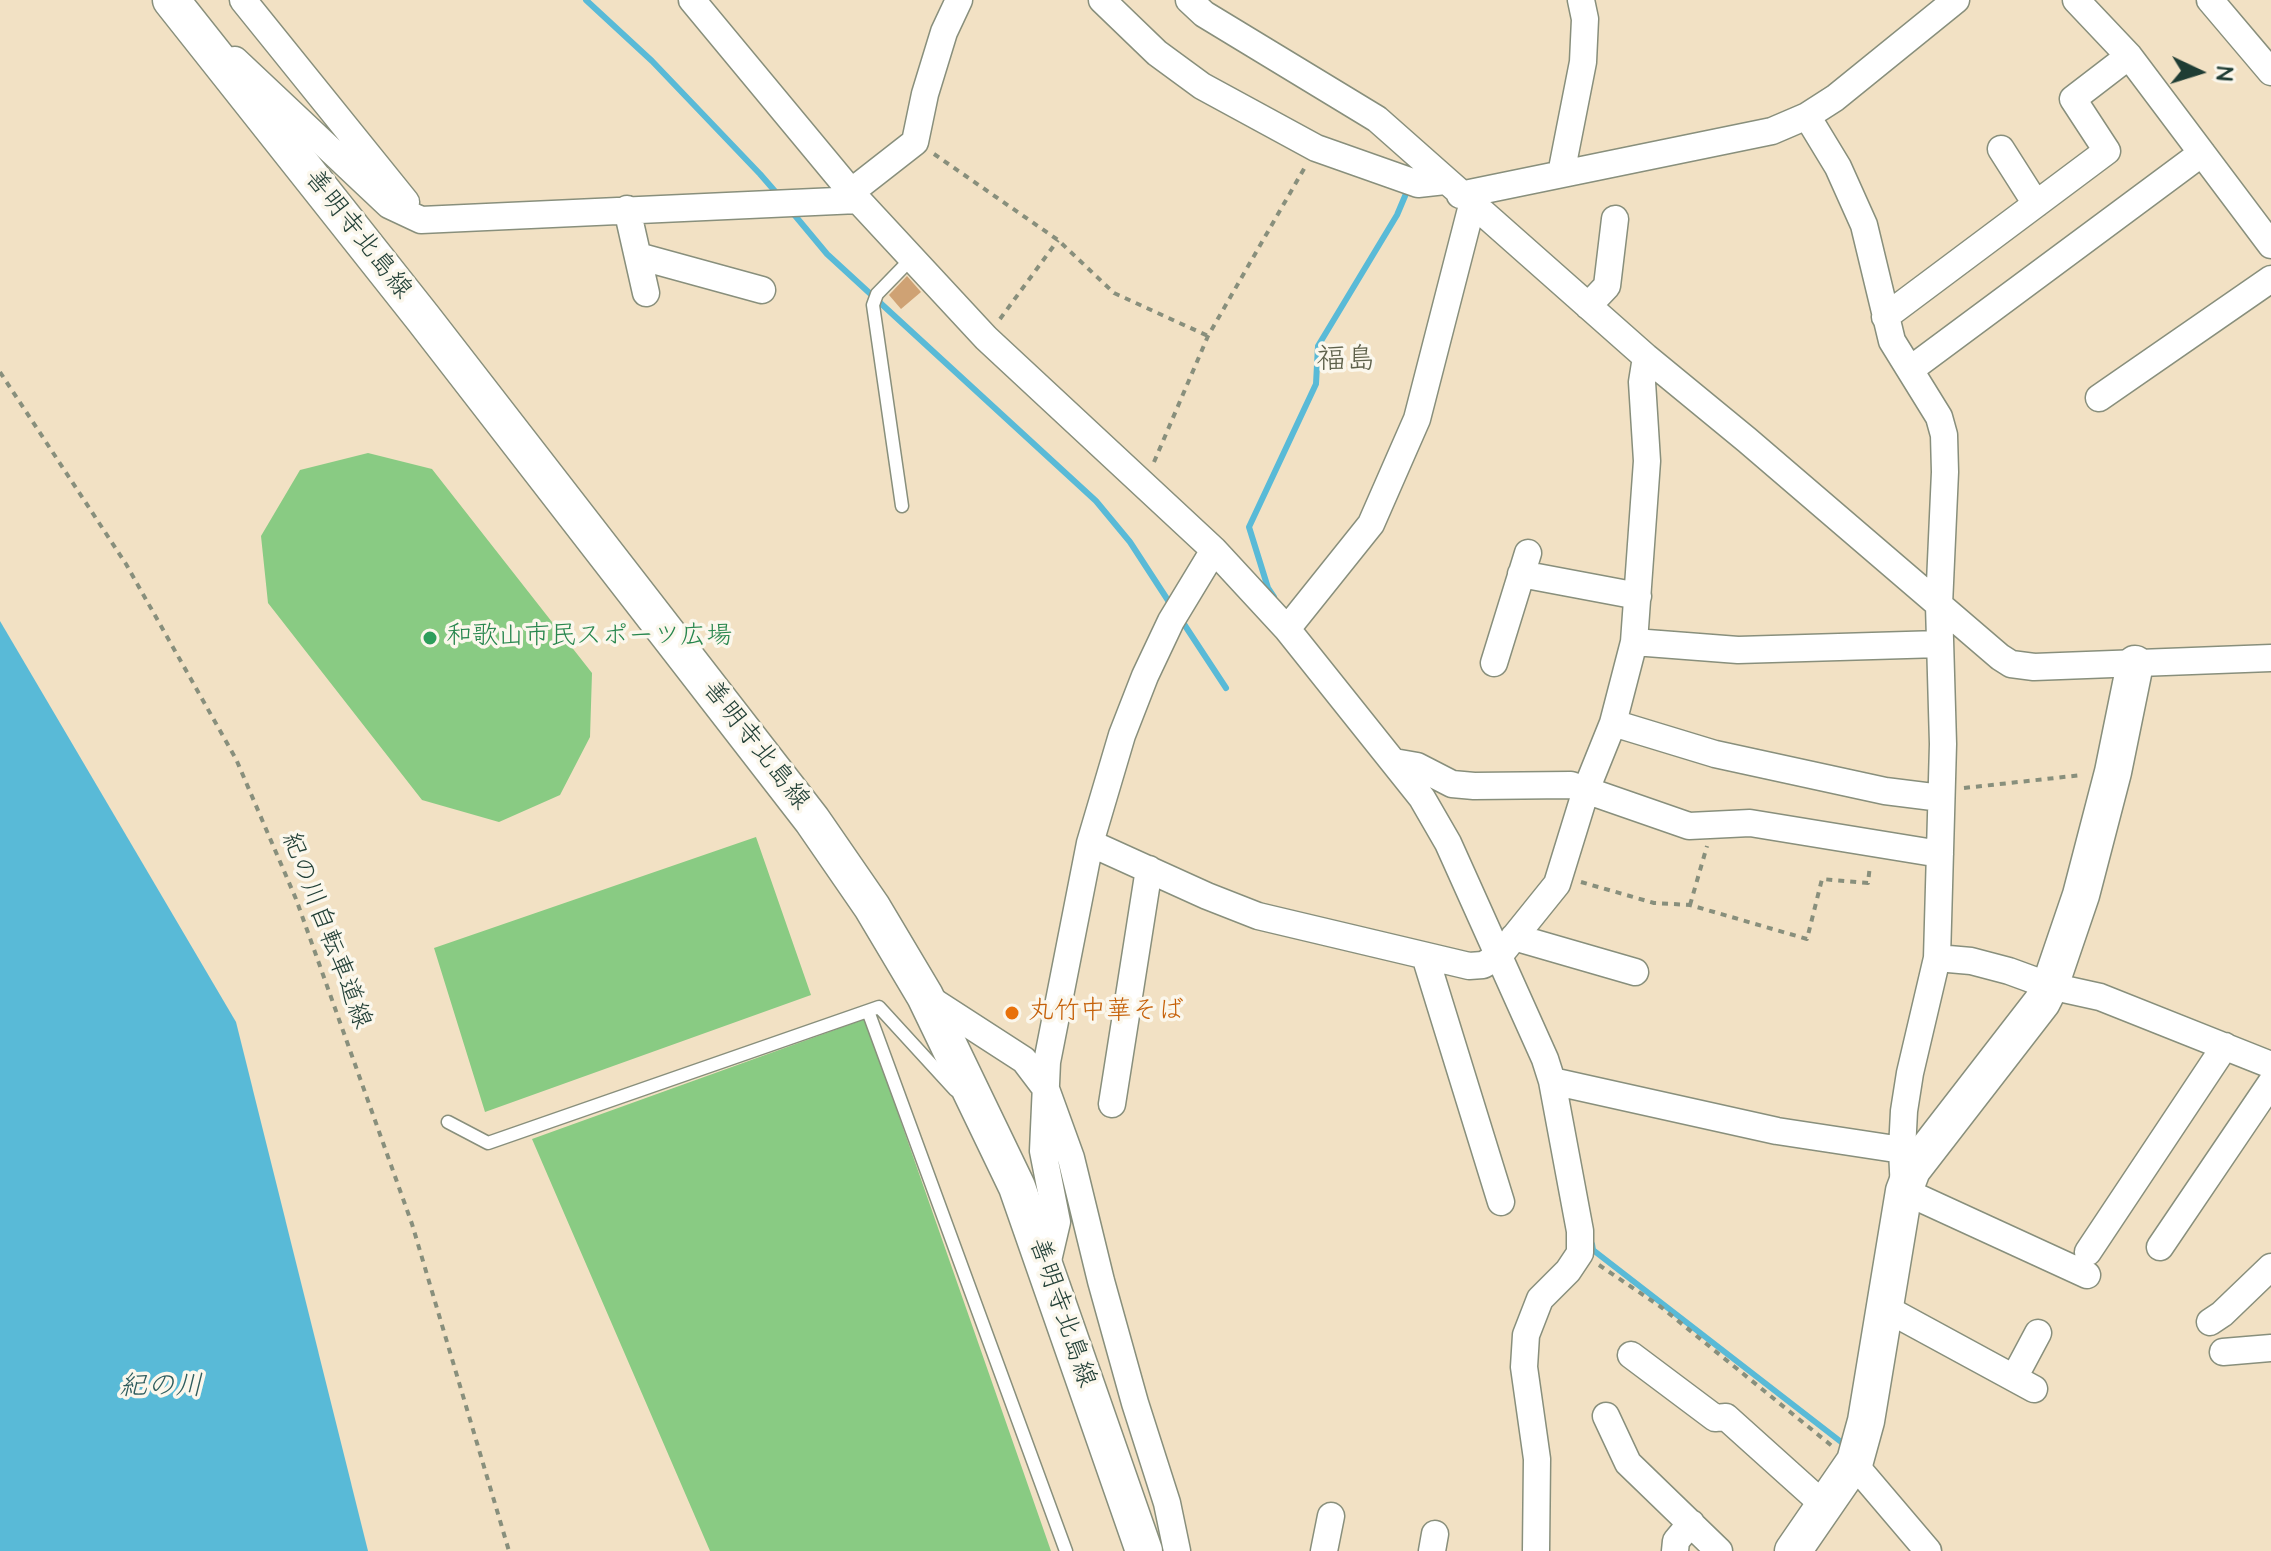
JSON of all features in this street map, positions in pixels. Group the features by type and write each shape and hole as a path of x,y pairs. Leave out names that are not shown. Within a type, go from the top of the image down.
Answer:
{"main road":[{"name":"善明寺北島線","path":"171,0 450,352 812,820 872,907 925,996 1017,1187 1141,1548"},
{"path":"1793,1551 1856,1458 1866,1421 1904,1191 1912,1170 2042,1002 2050,986 2081,895 2113,772 2135,664"}],"street":[{"path":"171,0 389,205 421,220 784,203 854,196 915,142 925,94 944,32 959,0"},
{"path":"243,0 421,220"},
{"path":"692,0 854,196 986,338 1291,625 1405,764 1507,946 1552,1081 1580,1231 1580,1253 1568,1271 1540,1299 1526,1335 1524,1367 1537,1459 1536,1551"},
{"path":"1102,0 1157,53 1202,86 1316,148 1412,182 1459,194 1772,131 1807,116 1835,98 1956,0"},
{"path":"1189,0 1204,14 1377,119 1646,357 2011,664 2034,667 2271,658"},
{"path":"1561,174 1583,62 1585,19 1581,0"},
{"path":"2076,0 2129,56 2271,245"},
{"path":"2210,0 2271,72"},
{"path":"1885,317 2107,151 2073,99 2129,56"},
{"path":"1807,116 1838,167 1864,225 1892,341 1939,417 1944,435 1939,605 1943,744 1937,958 1904,1111 1904,1191 2087,1264 2225,1046"},
{"path":"2001,149 2036,204"},
{"path":"1911,369 2202,153"},
{"path":"1291,625 1371,524 1417,419 1459,194"},
{"path":"627,209 646,293"},
{"path":"1588,306 1607,286 1615,219"},
{"path":"638,256 762,290"},
{"path":"2099,398 2271,279"},
{"path":"1090,843 1258,916 1469,966 1483,965 1507,946 1557,884 1586,790 1613,723 1634,642 1647,461 1642,382 1646,357"},
{"path":"1046,1269 1057,1222 1043,1151 1047,1062 1090,843 1122,735 1145,676 1176,613 1214,550"},
{"path":"1494,663 1525,564 1638,596"},
{"path":"1634,642 1738,650 1940,644"},
{"path":"1613,723 1715,754 1885,791 1941,794"},
{"path":"1405,764 1452,784 1571,785 1689,826 1750,823 1940,854"},
{"path":"1112,1104 1149,869"},
{"path":"1507,946 1635,972"},
{"path":"1425,956 1501,1202"},
{"path":"1937,958 1971,961 2050,986 2100,997 2271,1065"},
{"path":"925,996 1024,1060 1046,1089 1071,1158 1101,1281 1167,1503 1177,1551"},
{"path":"1552,1081 1777,1131 1902,1150"},
{"path":"2160,1247 2271,1083"},
{"path":"2210,1322 2271,1267"},
{"path":"1885,1308 2024,1384 2038,1333"},
{"path":"2223,1352 2271,1348"},
{"path":"1631,1355 1715,1418 1726,1417 1825,1506"},
{"path":"1606,1416 1628,1463 1719,1551"},
{"path":"1856,1458 1928,1551"},
{"path":"1324,1551 1331,1516"},
{"path":"1675,1551 1676,1541 1691,1523"}],"lane":[{"path":"902,506 875,299 912,258"},
{"path":"448,1122 488,1143 879,1007 986,1125"},
{"path":"868,1011 1066,1551"}],"path":[{"path":"915,142 1058,240 1114,293 1208,336"},
{"path":"1144,485 1208,336 1316,148"},
{"path":"986,338 1058,240"},
{"name":"紀の川自転車道線","path":"0,372 126,564 236,759 307,928 412,1224 509,1551"},
{"path":"1941,794 2113,772"},
{"path":"1690,905 1713,825"},
{"path":"1559,875 1654,903 1690,905 1807,939 1822,879 1868,883 1873,843"},
{"path":"1580,1253 1661,1307 1856,1458"}],"green space":[{"name":"和歌山市民スポーツ広場","path":"368,453 432,469 592,673 590,737 560,795 499,822 422,800 268,603 261,536 300,470"},
{"path":"756,837 811,995 485,1112 434,948"},
{"path":"865,1019 1051,1551 710,1551 532,1139"}],"water":[{"name":"紀の川","path":"0,621 236,1022 368,1551 0,1551"}],"building":[{"path":"907,276 921,292 901,309 889,295"}],"waterway":[{"path":"586,0 652,61 780,197"},
{"path":"1274,597 1268,588 1249,527 1316,384 1318,346 1397,215 1408,189"},
{"path":"792,212 827,254 1096,501 1130,542 1171,605"},
{"path":"1180,618 1226,688"},
{"path":"1592,1244 1593,1250 1845,1445"}],"place":[{"name":"和歌山市民スポーツ広場","path":"430,638"},
{"name":"丸竹中華そば","path":"1012,1013"}],"district":[{"name":"福島","path":"1346,362"}]}
